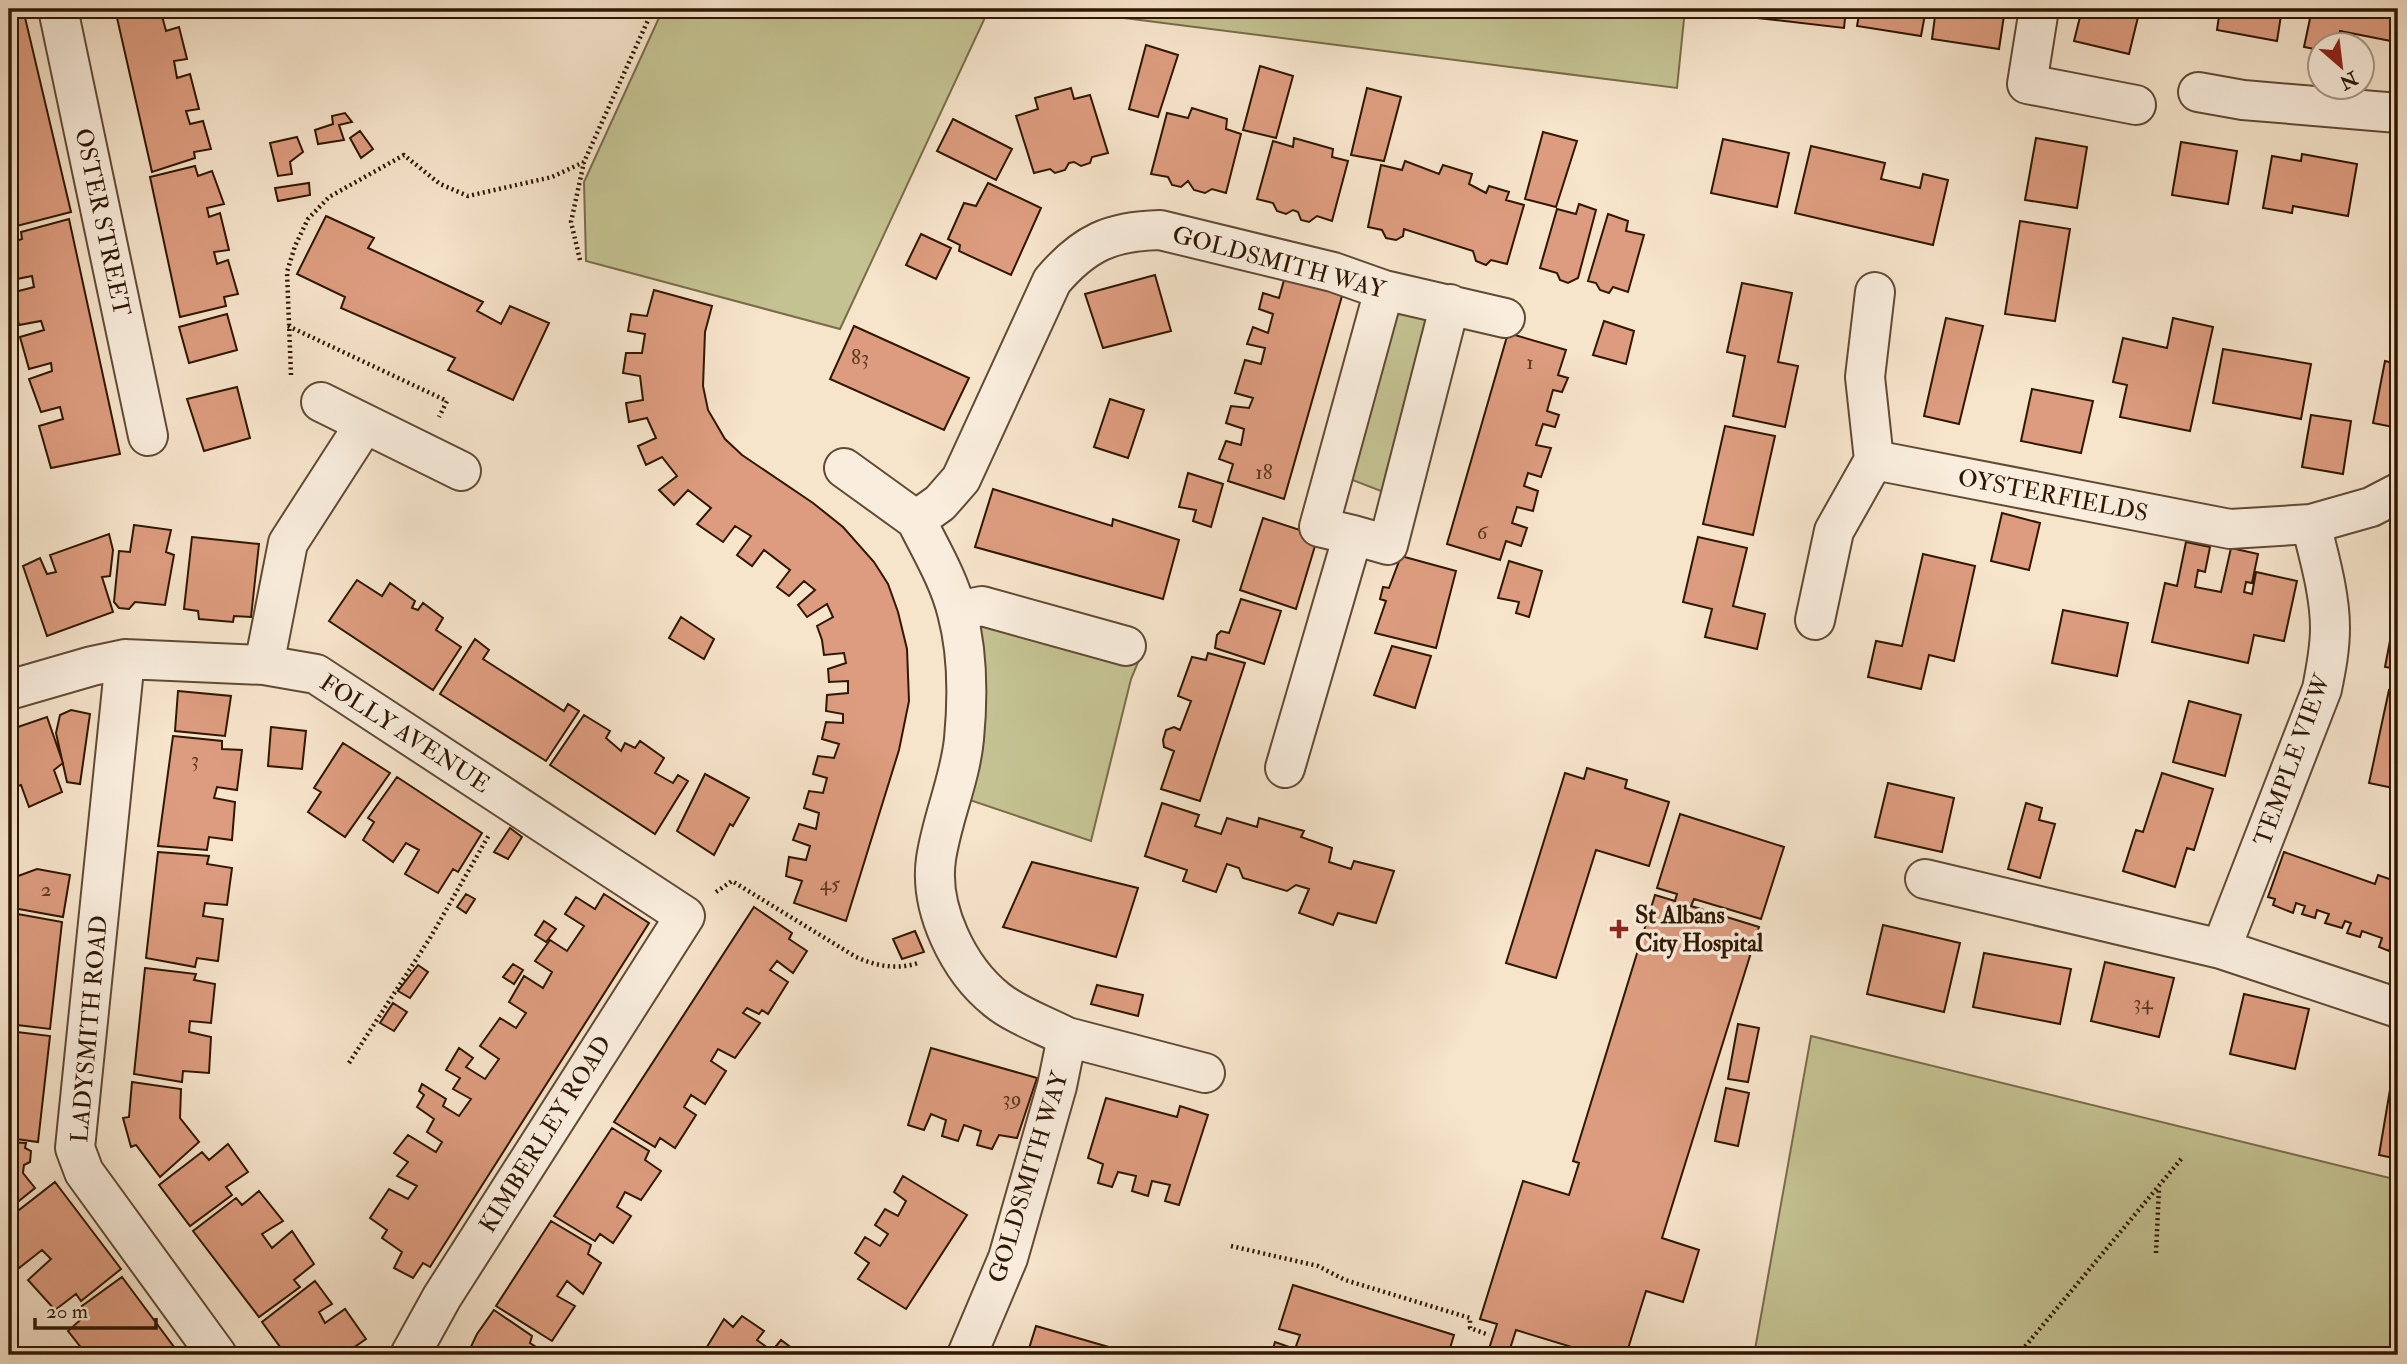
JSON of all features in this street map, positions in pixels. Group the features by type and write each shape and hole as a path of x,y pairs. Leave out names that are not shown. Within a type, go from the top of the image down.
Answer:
{"street":[{"name":"OSTER STREET","path":"58,9 148,436"},
{"path":"2039,9 2027,84 2136,104"},
{"path":"2198,92 2241,115 2398,113"},
{"name":"GOLDSMITH WAY","path":"916,520 940,503 961,479 1052,281 1067,263 1090,245 1123,233 1160,230 1333,272 1384,290 1506,318"},
{"path":"1384,290 1319,527 1388,545 1450,304"},
{"path":"1815,620 1833,531 1874,460 1865,377 1875,292"},
{"path":"321,402 461,471"},
{"path":"264,665 288,543 364,425"},
{"name":"OYSTERFIELDS","path":"1874,460 2231,529 2311,524 2371,507 2398,493"},
{"name":"GOLDSMITH WAY","path":"844,467 916,520 940,566 957,611 966,659 964,742 936,858 934,886 943,919 956,949 975,978 997,1000 1067,1037 1205,1073"},
{"name":"TEMPLE VIEW","path":"2221,949 2322,689 2328,659 2330,626 2311,524"},
{"path":"1285,768 1353,536"},
{"path":"957,611 982,606 1126,646"},
{"name":"FOLLY AVENUE","path":"9,690 125,659 264,665 316,674 685,916"},
{"name":"LADYSMITH ROAD","path":"125,659 75,1148 84,1172 218,1355"},
{"path":"1925,879 2221,949 2398,1008"},
{"name":"KIMBERLEY ROAD","path":"410,1355 442,1297 685,916"},
{"name":"GOLDSMITH WAY","path":"967,1355 1008,1258 1057,1086 1067,1037"}],"path":[{"path":"580,260 571,222 584,162 653,9"},
{"path":"321,402 292,390 287,272 295,246 308,219 329,197 404,155 440,184 468,196 552,177 584,162"},
{"path":"288,326 447,401 422,452"},
{"path":"349,1063 430,938 509,800"},
{"path":"685,916 732,881 856,957 876,966 907,967 956,949"},
{"path":"2018,1355 2182,1158"},
{"path":"2155,1253 2159,1186"},
{"path":"1231,1246 1318,1266 1345,1280 1471,1318 1470,1328 1489,1335"}],"shaded area":[{"path":"663,9 989,9 840,329 586,261 584,182"},
{"path":"1053,9 1685,9 1677,88"},
{"path":"1391,298 1441,310 1386,493 1342,476"},
{"path":"964,617 1139,660 1131,679 1091,841 955,795"},
{"path":"1811,1036 2398,1180 2398,1355 1754,1355"}],"building":[{"path":"9,9 23,9 71,212 9,228 9,186 13,185 9,169"},
{"path":"115,9 177,9 178,13 162,16 166,31 179,27 187,59 174,61 177,78 190,74 199,109 186,111 190,124 203,121 211,149 194,152 195,158 152,172"},
{"path":"1759,9 1846,9 1844,28 1758,18"},
{"path":"1860,9 1926,9 1921,36 1857,26"},
{"path":"1936,9 2005,9 1999,49 1932,39"},
{"path":"2082,9 2140,9 2129,54 2074,41"},
{"path":"2220,9 2282,9 2277,41 2217,30"},
{"path":"2312,9 2398,9 2396,42 2376,38 2376,32 2307,32"},
{"path":"1146,45 1178,55 1158,117 1129,109"},
{"path":"1260,66 1293,76 1276,138 1243,130"},
{"path":"1071,88 1074,99 1090,95 1108,153 1092,157 1090,163 1081,166 1074,162 1069,163 1065,170 1055,173 1050,169 1034,173 1016,116 1038,109 1035,98"},
{"path":"1367,88 1401,97 1384,161 1351,155"},
{"path":"1192,108 1227,119 1226,129 1241,134 1226,193 1212,189 1205,193 1194,190 1188,181 1181,187 1172,185 1168,177 1151,174 1167,113 1188,118"},
{"path":"345,113 352,122 339,125 344,140 318,144 315,130 333,124 332,116"},
{"path":"953,119 1012,149 996,180 937,151"},
{"path":"360,131 373,149 361,158 350,138"},
{"path":"1543,132 1577,141 1556,207 1525,199"},
{"path":"297,137 303,152 290,162 292,174 278,176 270,143"},
{"path":"1294,138 1333,149 1332,157 1348,161 1332,221 1317,216 1309,222 1301,220 1298,212 1293,210 1286,214 1277,211 1273,203 1257,199 1273,141 1293,147"},
{"path":"2036,138 2087,147 2077,208 2025,200"},
{"path":"1723,139 1789,153 1777,207 1711,193"},
{"path":"2181,142 2237,151 2228,204 2172,195"},
{"path":"1811,146 1885,163 1881,179 1920,188 1923,174 1948,180 1933,245 1795,213"},
{"path":"2302,154 2357,164 2348,216 2293,206 2292,213 2263,208 2272,156 2301,161"},
{"path":"1405,161 1439,174 1443,165 1472,174 1469,184 1486,193 1489,186 1509,192 1506,200 1524,205 1507,264 1491,260 1486,265 1476,261 1473,251 1404,229 1403,236 1396,240 1386,238 1382,230 1368,227 1381,165 1402,170"},
{"path":"195,166 198,176 212,171 224,204 207,208 209,217 220,213 229,250 214,252 217,264 228,260 238,294 224,297 226,306 180,317 150,177"},
{"path":"309,183 310,195 278,201 275,188"},
{"path":"988,183 1041,208 1011,275 959,251 960,245 948,239 964,203 976,206"},
{"path":"1579,204 1596,210 1578,278 1568,283 1560,280 1557,273 1540,268 1557,209 1576,214"},
{"path":"1608,214 1628,221 1626,231 1644,235 1628,292 1613,287 1609,293 1600,290 1596,283 1588,281"},
{"path":"326,216 374,238 368,248 483,302 477,311 501,324 510,306 549,323 513,400 448,370 455,358 341,308 345,297 297,274"},
{"path":"69,219 120,454 51,468 39,426 63,419 60,407 41,412 29,379 52,371 51,363 29,369 20,337 44,330 41,321 19,325 11,293 34,287 32,276 12,280 9,243 22,239 21,232"},
{"path":"2020,221 2070,229 2055,321 2005,314"},
{"path":"921,234 951,248 936,279 906,265"},
{"path":"1286,273 1344,289 1284,499 1228,481 1233,464 1219,459 1226,441 1241,445 1244,429 1226,423 1231,406 1249,408 1253,398 1235,393 1245,360 1261,364 1265,348 1247,344 1253,327 1268,333 1273,314 1259,309 1263,293 1279,298"},
{"path":"1155,275 1171,331 1103,348 1085,294"},
{"path":"1742,283 1792,293 1778,362 1798,366 1785,427 1733,416 1745,356 1727,352"},
{"path":"654,290 712,306 705,332 703,386 708,410 725,439 742,455 813,503 843,527 874,562 888,584 898,612 907,649 909,701 899,750 846,921 794,903 802,881 786,876 789,857 806,860 810,846 793,840 799,824 816,829 819,813 804,808 809,791 823,793 827,778 813,774 818,756 834,758 839,744 822,739 826,722 843,723 843,714 826,711 827,695 848,693 848,681 829,682 828,669 846,663 844,653 824,655 817,626 833,617 827,604 807,617 798,605 815,590 804,581 789,596 777,587 790,570 764,550 752,566 737,555 751,536 735,526 723,542 697,524 711,508 688,490 674,505 659,490 677,476 662,457 646,465 638,446 656,438 647,418 629,422 626,403 643,400 640,376 623,373 626,353 642,353 645,334 628,331 631,314 647,316"},
{"path":"227,314 237,350 189,363 179,327"},
{"path":"1946,318 1983,326 1959,424 1924,416"},
{"path":"2173,318 2213,327 2190,431 2120,417 2127,385 2113,382 2123,338 2167,348"},
{"path":"1604,321 1634,331 1626,364 1593,355"},
{"path":"2398,322 2398,354 2392,353"},
{"path":"854,326 969,378 944,430 830,379"},
{"path":"1508,333 1566,350 1558,375 1568,378 1562,392 1553,390 1547,411 1559,415 1555,427 1543,424 1536,445 1551,448 1541,477 1528,473 1524,486 1538,491 1533,511 1517,507 1512,523 1527,528 1521,546 1506,541 1500,560 1447,544"},
{"path":"2223,349 2311,364 2301,419 2213,403"},
{"path":"2385,361 2398,364 2398,428 2373,423"},
{"path":"237,387 250,438 204,451 187,399"},
{"path":"2032,389 2093,401 2081,453 2021,441"},
{"path":"1110,399 1144,410 1128,458 1094,447"},
{"path":"2311,415 2351,421 2343,474 2302,467"},
{"path":"1725,426 1775,436 1753,535 1703,524"},
{"path":"1188,473 1223,484 1211,527 1193,521 1196,510 1179,507"},
{"path":"993,489 1112,526 1113,519 1179,540 1163,599 975,547"},
{"path":"2002,513 2040,523 2029,570 1991,561"},
{"path":"1263,518 1318,536 1296,609 1240,590"},
{"path":"134,525 171,530 166,552 174,555 165,605 135,602 129,609 119,608 114,602 119,551 130,552"},
{"path":"109,534 113,550 110,576 102,577 113,612 47,636 23,566 40,558 47,574 56,572 50,555"},
{"path":"192,537 259,544 251,617 234,616 233,622 199,619 198,611 184,609"},
{"path":"1698,537 1747,548 1733,606 1765,614 1757,649 1705,637 1712,609 1683,602"},
{"path":"2186,542 2210,547 2205,572 2198,570 2195,587 2221,592 2231,548 2258,554 2252,583 2246,582 2244,592 2252,594 2256,572 2297,581 2284,641 2254,635 2248,663 2152,642 2165,583 2177,586"},
{"path":"1923,554 1975,566 1954,661 1929,655 1921,689 1868,677 1876,641 1902,646"},
{"path":"1401,556 1456,571 1436,648 1375,633 1386,601 1380,599 1383,587 1389,588"},
{"path":"1509,561 1542,571 1529,617 1516,613 1519,602 1498,598"},
{"path":"357,580 382,596 390,583 415,601 412,608 418,610 423,603 443,618 436,630 461,647 433,690 329,621"},
{"path":"1241,599 1281,611 1264,664 1215,648 1217,635 1221,631 1229,633"},
{"path":"2398,599 2398,669 2385,667"},
{"path":"2063,610 2128,623 2117,676 2052,663"},
{"path":"681,617 714,639 704,659 669,638"},
{"path":"475,639 489,650 483,659 564,711 568,704 579,711 546,761 440,694"},
{"path":"1392,646 1431,656 1415,708 1374,695"},
{"path":"1208,653 1245,663 1200,801 1161,789 1174,751 1164,747 1163,740 1166,730 1174,727 1180,730 1191,701 1178,696 1192,657 1206,660"},
{"path":"2389,690 2398,692 2398,789 2369,783"},
{"path":"178,691 231,696 225,736 175,731"},
{"path":"2189,701 2241,715 2225,776 2173,762"},
{"path":"71,710 90,714 80,784 67,782 56,733 60,715"},
{"path":"584,715 610,731 606,738 621,751 625,743 635,748 640,741 664,758 655,773 673,783 678,775 688,781 655,834 550,765"},
{"path":"47,717 63,763 54,770 62,792 29,807 21,785 9,789 9,730"},
{"path":"271,727 306,731 302,769 268,766"},
{"path":"173,736 222,741 222,749 242,750 237,790 217,787 214,798 235,802 232,840 209,837 207,850 158,846"},
{"path":"343,743 390,773 345,837 308,812 321,792 314,788"},
{"path":"1587,768 1627,780 1625,788 1669,802 1649,866 1596,850 1556,978 1506,963 1565,773 1584,779"},
{"path":"2162,773 2213,789 2194,850 2187,848 2175,887 2123,871 2136,830 2143,832"},
{"path":"705,774 749,798 733,826 730,824 714,855 677,831"},
{"path":"397,777 482,833 458,872 453,869 438,893 405,874 419,850 406,843 393,862 363,840 374,822 368,818"},
{"path":"1888,783 1954,798 1942,852 1875,837"},
{"path":"1162,803 1199,815 1195,826 1221,834 1227,818 1257,827 1259,818 1304,831 1301,837 1332,848 1329,862 1351,869 1354,861 1394,871 1376,923 1338,913 1333,925 1299,913 1309,889 1296,885 1287,891 1243,878 1239,868 1227,864 1216,892 1183,881 1187,870 1145,856"},
{"path":"2026,803 2042,808 2039,820 2055,824 2040,878 2008,869"},
{"path":"1680,814 1784,847 1761,919 1694,899 1691,906 1759,927 1662,1238 1699,1250 1683,1302 1646,1291 1626,1355 1598,1355 1516,1330 1508,1355 1487,1355 1497,1324 1480,1319 1523,1181 1569,1195 1579,1163 1573,1161 1655,895 1675,901 1677,894 1657,888"},
{"path":"510,828 522,837 508,859 494,852"},
{"path":"158,852 209,856 207,864 232,868 227,905 205,903 203,916 223,919 218,961 197,958 195,967 146,958"},
{"path":"2284,852 2375,884 2378,875 2398,882 2398,926 2389,951 2379,947 2382,938 2362,931 2360,937 2347,933 2351,923 2345,921 2342,928 2325,923 2329,914 2317,910 2315,918 2302,914 2305,906 2296,903 2293,913 2273,905 2275,899 2268,897"},
{"path":"1032,862 1138,888 1116,957 1003,927"},
{"path":"37,869 70,875 63,917 13,908 18,876"},
{"path":"466,894 475,899 466,913 457,907"},
{"path":"604,894 649,923 430,1267 423,1263 413,1278 394,1268 402,1252 382,1238 387,1230 370,1218 389,1189 408,1199 417,1186 397,1176 408,1162 394,1153 408,1135 436,1152 442,1142 427,1132 434,1119 417,1107 424,1095 419,1091 422,1084 446,1099 443,1106 459,1116 471,1099 453,1089 460,1078 446,1070 459,1048 473,1058 466,1067 485,1079 499,1059 480,1046 500,1018 516,1028 526,1013 509,1002 524,976 543,988 552,972 535,961 550,940 567,951 584,926 565,914 576,897 595,909"},
{"path":"754,907 792,933 789,939 807,951 793,973 777,961 770,970 788,982 768,1014 762,1010 759,1014 747,1008 743,1013 760,1023 735,1058 718,1049 711,1061 726,1071 705,1104 691,1095 684,1107 696,1115 675,1148 660,1138 655,1147 614,1122"},
{"path":"12,913 62,922 50,1029 9,1024 9,920"},
{"path":"544,921 556,929 546,942 535,935"},
{"path":"1883,925 1960,943 1944,1012 1867,994"},
{"path":"915,931 924,952 902,959 893,939"},
{"path":"1984,953 2071,969 2060,1024 1973,1007"},
{"path":"2105,962 2174,978 2159,1037 2091,1021"},
{"path":"513,964 523,970 514,984 503,977"},
{"path":"418,965 428,972 410,998 398,991"},
{"path":"145,968 196,974 194,980 215,984 211,1023 190,1021 189,1032 211,1037 209,1073 183,1071 182,1082 134,1074"},
{"path":"1097,985 1143,995 1138,1016 1091,1004"},
{"path":"2244,994 2309,1009 2295,1069 2230,1054"},
{"path":"393,1003 407,1012 394,1031 380,1023"},
{"path":"1738,1024 1759,1028 1748,1082 1728,1079"},
{"path":"9,1031 50,1036 38,1142 9,1138"},
{"path":"931,1048 1037,1078 1017,1138 999,1135 992,1149 977,1145 981,1131 964,1125 958,1141 942,1136 946,1120 931,1114 924,1130 908,1125"},
{"path":"2394,1066 2398,1066 2398,1159 2379,1155"},
{"path":"132,1082 181,1089 180,1118 199,1142 160,1177 136,1145 131,1147 123,1118 129,1117"},
{"path":"1726,1088 1749,1093 1738,1146 1715,1141"},
{"path":"1106,1098 1177,1117 1180,1106 1208,1115 1179,1205 1165,1201 1170,1185 1152,1181 1148,1196 1132,1191 1136,1176 1118,1172 1112,1187 1098,1183 1103,1164 1088,1158"},
{"path":"612,1128 649,1151 645,1160 661,1171 641,1200 625,1192 617,1207 631,1216 613,1243 600,1234 595,1241 554,1216"},
{"path":"9,1142 26,1143 25,1148 31,1151 30,1162 24,1165 23,1173 35,1188 9,1209"},
{"path":"228,1144 248,1172 226,1187 232,1195 190,1226 159,1185 202,1152 209,1160"},
{"path":"903,1176 967,1215 906,1309 858,1279 869,1263 855,1253 865,1237 880,1246 888,1234 875,1225 885,1209 898,1216 906,1201 894,1192"},
{"path":"55,1182 121,1269 81,1301 76,1294 55,1310 28,1280 51,1259 42,1250 19,1268 9,1255 9,1226 18,1219 14,1214"},
{"path":"259,1191 283,1221 262,1234 272,1248 292,1231 314,1264 294,1280 300,1287 259,1317 193,1231 236,1198 242,1205"},
{"path":"551,1221 591,1245 588,1254 601,1263 583,1294 567,1281 557,1296 575,1306 552,1341 496,1306"},
{"path":"122,1277 180,1355 117,1355 112,1348 102,1355 87,1355 68,1331 88,1313 82,1306"},
{"path":"315,1281 332,1304 319,1312 325,1323 345,1309 366,1339 346,1353 348,1355 286,1355 262,1322"},
{"path":"1293,1285 1454,1335 1448,1355 1271,1355 1275,1342 1295,1349 1300,1335 1279,1329"},
{"path":"494,1310 532,1336 530,1343 544,1352 542,1355 467,1355 477,1334"},
{"path":"742,1316 764,1331 757,1340 772,1351 781,1340 793,1349 789,1355 702,1355 724,1319 733,1327"},
{"path":"1036,1326 1126,1352 1125,1355 1027,1355"}],"place":[{"name":"St Albans City Hospital","path":"1619,929"}]}
